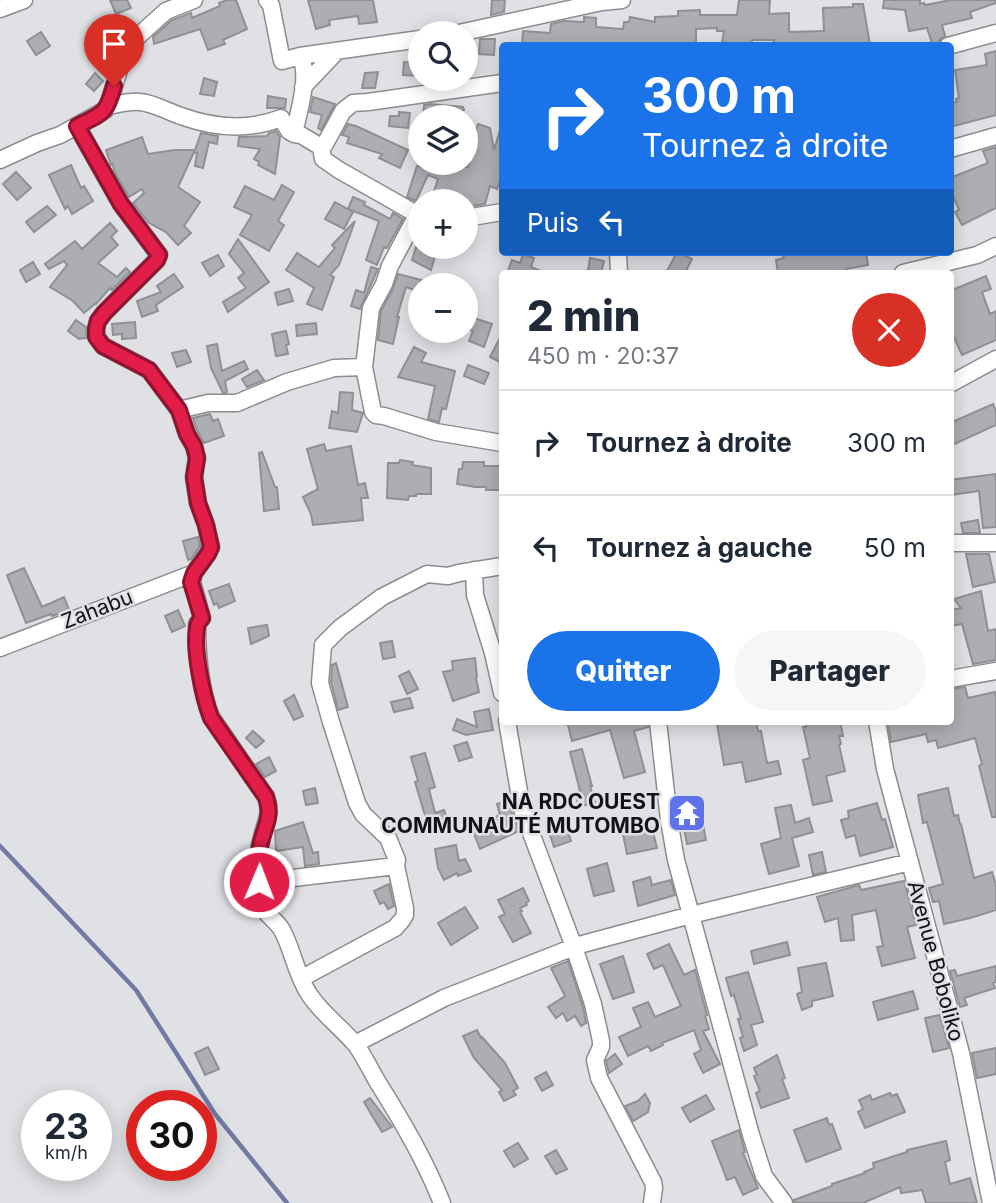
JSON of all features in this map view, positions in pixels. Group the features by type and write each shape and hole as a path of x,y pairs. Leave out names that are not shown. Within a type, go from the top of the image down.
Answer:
{"street":[{"path":"0,9 24,0"},
{"path":"0,160 99,115 108,106 126,47 166,11 194,0"},
{"path":"267,0 271,5 282,61 408,41"},
{"path":"478,29 622,0"},
{"path":"954,44 996,33"},
{"path":"303,87 337,51"},
{"path":"294,134 303,87 304,65 300,56"},
{"path":"321,147 343,111 353,103 499,83"},
{"path":"108,106 145,102 180,116 224,127 264,125 281,118 289,131 321,147 323,159 408,210"},
{"path":"77,126 121,204 159,255 104,313 98,321 96,337 103,346 149,370 179,410 194,446 197,458 194,477 198,503 211,547 191,582 202,618 197,625 197,649 206,705 211,718 269,805 269,819 258,855 259,896 262,906 281,929 307,992 355,1044 405,1126 442,1203"},
{"path":"954,148 996,136"},
{"path":"478,216 499,212"},
{"path":"408,235 371,307 364,367 373,412 436,432 499,442"},
{"path":"915,270 977,255 996,246"},
{"path":"954,382 996,359"},
{"path":"179,410 208,403 237,402 334,368 364,367"},
{"path":"954,543 996,543"},
{"path":"302,978 395,928 405,915 397,860 388,838 363,814 357,803 331,722 320,682 323,645 340,628 382,597 427,574 448,576 499,566"},
{"path":"474,570 475,596 499,680"},
{"name":"Zahabu","path":"0,648 194,573"},
{"path":"954,678 996,671"},
{"path":"509,725 522,809 593,1004 601,1041 595,1060 599,1078 653,1182 652,1203"},
{"path":"658,725 676,860 764,1176 784,1203"},
{"name":"Avenue Boboliko","path":"878,725 885,769 961,1053 991,1203"},
{"path":"355,1044 444,998 574,947 691,915 910,862"},
{"path":"259,882 396,866"}],"building":[{"path":"110,0 127,0 131,8 116,14"},
{"path":"236,0 247,29 223,40 225,44 208,50 200,29 154,44 153,37 172,20 191,13 192,18 220,6 219,3"},
{"path":"308,0 373,0 377,22 359,24 358,16 329,20 330,25 316,29"},
{"path":"492,0 505,0 504,12 491,15"},
{"path":"739,0 770,0 769,14 789,13 789,32 824,31 823,8 863,4 869,42 722,42 724,31 717,31 717,28 696,29 696,42 522,42 523,31 550,33 551,24 564,21 584,22 584,17 596,18 596,27 623,29 624,22 629,22 630,17 655,22 655,17 678,16 678,11 700,10 700,15 737,15"},
{"path":"884,0 920,0 920,4 925,5 951,0 996,0 996,3 970,12 972,18 942,25 945,36 939,42 932,42 927,28 909,31 905,10 883,8"},
{"path":"41,32 50,46 36,55 27,41"},
{"path":"480,39 495,39 494,55 479,54"},
{"path":"996,51 996,115 954,126 954,102 959,98 955,70 987,65 985,54"},
{"path":"404,62 408,62 408,75 403,75"},
{"path":"378,72 375,88 362,88 365,73"},
{"path":"95,73 103,81 94,91 86,84"},
{"path":"204,78 217,82 214,96 200,94"},
{"path":"268,96 286,99 285,108 267,108"},
{"path":"313,97 335,104 321,130 318,128 322,115 310,112"},
{"path":"399,112 408,113 408,128 389,126 390,116 399,116"},
{"path":"348,124 408,150 400,168 379,158 382,154 347,143 349,137 342,135"},
{"path":"478,124 490,128 494,150 499,133 499,183 497,189 490,186 485,204 478,205 478,189 435,189 438,179 428,175 478,175"},
{"path":"276,131 280,137 275,174 258,165 259,162 254,159 260,149 238,146 239,137 267,136"},
{"path":"201,133 218,136 217,144 209,142 203,168 195,166 197,153 194,152 178,187 200,202 184,226 191,233 178,245 166,232 149,223 133,203 144,193 142,189 129,197 114,171 113,164 111,165 106,150 142,137 148,154 195,150"},
{"path":"996,147 996,208 962,225 955,212 959,210 954,198 954,176 988,163 983,151"},
{"path":"71,165 81,188 84,186 93,201 72,214 68,206 65,209 49,175"},
{"path":"16,172 31,188 17,200 3,184"},
{"path":"414,175 428,175 422,189 410,189"},
{"path":"282,185 294,192 278,221 284,225 269,251 240,235 252,215 234,207 245,186 274,200"},
{"path":"353,197 390,219 393,213 403,219 387,248 384,247 377,265 366,260 379,221 348,209"},
{"path":"335,202 353,212 344,229 325,219"},
{"path":"47,206 56,215 34,232 26,222"},
{"path":"355,221 339,265 330,275 334,277 322,310 307,304 314,288 286,270 297,253 319,267 335,248 332,245"},
{"path":"110,223 117,231 111,237 118,245 98,263 117,277 126,268 130,272 84,313 73,301 50,287 67,265 64,261 49,269 45,264 75,241 82,249"},
{"path":"238,239 269,282 228,312 223,302 246,288 238,278 244,273 229,254"},
{"path":"218,255 224,266 210,276 202,263"},
{"path":"522,256 534,258 531,267 538,270 508,270 512,260 520,263"},
{"path":"675,256 692,259 686,270 668,270"},
{"path":"783,256 867,256 868,265 846,270 778,270 776,260 784,258"},
{"path":"590,258 604,261 602,270 588,270"},
{"path":"412,259 434,259 431,270"},
{"path":"33,262 40,274 26,282 20,270"},
{"path":"371,267 378,269 360,309 351,306 356,290 364,293"},
{"path":"174,274 183,287 156,305 158,311 142,317 137,301 161,292 157,286"},
{"path":"398,274 408,277 408,288 406,287 397,317 393,344 378,340 381,311"},
{"path":"986,276 991,289 982,292 990,314 996,311 996,340 962,355 954,338 954,289"},
{"path":"289,289 293,301 278,305 275,293"},
{"path":"478,319 492,324 484,347 474,343 478,343"},
{"path":"76,320 86,327 87,338 79,339 68,331"},
{"path":"135,322 136,338 122,339 122,334 113,335 112,324"},
{"path":"316,323 317,334 297,336 296,325"},
{"path":"286,331 288,354 276,356 272,334"},
{"path":"499,340 499,362 490,357"},
{"path":"217,344 222,371 244,361 248,369 225,381 225,393 211,368 207,346"},
{"path":"414,347 426,353 421,362 455,371 446,409 442,408 439,422 428,419 435,386 398,377"},
{"path":"186,350 191,362 177,367 172,353"},
{"path":"468,365 489,373 484,384 464,376"},
{"path":"257,370 264,380 247,387 242,379"},
{"path":"340,392 353,393 352,410 363,413 357,432 329,428 332,411 338,413"},
{"path":"993,404 996,411 996,425 954,444 954,421"},
{"path":"210,414 213,421 218,419 224,436 204,443 193,418"},
{"path":"324,444 326,451 351,446 358,485 365,483 368,498 361,498 363,520 313,525 303,497 318,489 307,449"},
{"path":"262,452 277,487 279,509 264,511 259,453"},
{"path":"400,460 431,468 431,494 416,494 409,496 408,500 387,498 388,463 399,463"},
{"path":"463,462 484,462 484,466 499,466 499,490 457,484 459,469 462,469"},
{"path":"996,474 996,527 983,528 979,491 954,494 954,479"},
{"path":"978,520 980,533 963,533 961,523"},
{"path":"198,537 200,546 188,560 183,541"},
{"path":"966,554 989,554 995,582 973,587"},
{"path":"24,568 42,607 64,597 69,610 26,623 7,575"},
{"path":"229,584 235,601 219,608 217,603 214,605 209,591"},
{"path":"981,591 988,631 996,629 996,660 973,664 962,624 954,625 954,609 961,608 954,599"},
{"path":"178,610 185,626 172,632 165,616"},
{"path":"267,625 269,636 251,644 248,628"},
{"path":"392,641 395,657 383,659 380,643"},
{"path":"475,658 479,692 453,701 443,672 453,670 452,661"},
{"path":"336,663 348,707 338,710 331,682 332,665"},
{"path":"409,671 418,689 407,694 399,676"},
{"path":"965,687 968,698 995,692 996,817 992,817 975,738 938,748 936,740 928,742 926,734 891,742 888,725 954,725 954,688"},
{"path":"294,695 303,716 294,720 284,701"},
{"path":"410,698 413,708 394,712 391,702"},
{"path":"489,709 493,730 466,735 453,730 457,719 477,727 474,712"},
{"path":"568,725 648,725 634,731 645,772 624,778 610,730 572,741"},
{"path":"717,725 757,725 758,731 761,731 767,763 778,761 781,774 746,782 742,762 724,765"},
{"path":"841,725 843,736 839,736 839,745 845,771 826,776 832,801 813,805 803,760 810,758 803,727"},
{"path":"253,731 264,741 256,748 246,738"},
{"path":"467,742 472,757 459,761 454,746"},
{"path":"582,749 595,802 579,807 575,793 580,791 570,752"},
{"path":"425,753 435,787 429,789 435,813 444,810 450,826 430,832 415,782 418,781 411,757"},
{"path":"269,757 276,771 265,777 256,764"},
{"path":"315,788 318,803 306,805 303,791"},
{"path":"948,788 954,816 958,815 961,824 974,878 992,872 996,885 996,910 944,924 939,901 933,902 929,888 943,884 927,822 923,823 918,795"},
{"path":"510,800 519,831 480,849 471,826 500,815 497,804"},
{"path":"877,803 893,847 860,856 855,835 846,838 841,820 849,818 848,811"},
{"path":"791,805 795,823 809,818 813,832 792,838 799,866 769,874 761,844 781,838 775,808"},
{"path":"702,819 706,840 687,844 683,823"},
{"path":"303,822 313,853 318,852 319,864 305,866 303,847 276,851 275,831"},
{"path":"565,823 571,841 554,847 548,829"},
{"path":"652,828 657,848 627,854 623,834"},
{"path":"456,845 459,861 465,859 471,871 458,876 457,873 444,880 438,868 435,849"},
{"path":"822,852 826,872 813,875 809,855"},
{"path":"607,863 614,891 594,896 587,869"},
{"path":"650,877 652,885 671,880 675,895 638,906 633,882"},
{"path":"904,881 916,925 907,927 915,958 882,966 877,947 883,946 876,910 852,915 854,940 841,941 838,918 825,922 817,897 859,885 861,890"},
{"path":"389,884 394,906 388,909 384,902 380,904 374,891"},
{"path":"523,888 529,901 520,908 520,912 531,933 513,942 499,917 505,914 498,900"},
{"path":"465,907 478,928 451,945 438,923"},
{"path":"787,942 790,955 754,964 751,951"},
{"path":"669,944 684,975 695,970 709,1029 703,1031 720,1064 703,1073 694,1054 701,1050 694,1030 662,1043 663,1045 651,1051 648,1046 628,1056 619,1037 641,1027 633,1008 648,1002 655,1017 681,1006 663,965 654,969 647,954"},
{"path":"623,956 634,992 613,999 600,964"},
{"path":"568,961 583,1007 586,1023 581,1026 575,1016 567,1021 563,1013 556,1018 548,1007 565,996 551,968"},
{"path":"826,963 833,996 812,1001 812,1006 802,1010 797,994 802,992 798,968"},
{"path":"996,966 996,982 993,983 995,988 964,998 967,1005 960,1007 950,971 955,970 957,976"},
{"path":"748,972 763,1022 751,1025 757,1045 744,1051 738,1019 741,1019 726,978"},
{"path":"913,991 918,1009 878,1020 873,1002"},
{"path":"940,1015 949,1048 933,1052 925,1018"},
{"path":"477,1030 481,1038 505,1063 518,1088 513,1091 516,1095 504,1101 499,1092 502,1090 474,1058 463,1036"},
{"path":"208,1047 219,1069 205,1075 195,1053"},
{"path":"996,1048 996,1074 977,1078 972,1053"},
{"path":"615,1054 622,1064 609,1073 606,1061"},
{"path":"777,1055 789,1098 761,1108 756,1093 760,1091 754,1068"},
{"path":"546,1072 553,1085 542,1091 535,1078"},
{"path":"890,1093 892,1096 897,1094 905,1112 865,1128 858,1112 863,1109 859,1100 870,1095 872,1100"},
{"path":"645,1094 650,1103 648,1112 633,1121 625,1106 638,1101"},
{"path":"706,1095 714,1109 690,1122 682,1108"},
{"path":"370,1098 392,1127 382,1132 364,1102"},
{"path":"827,1118 841,1149 806,1162 794,1130"},
{"path":"739,1130 745,1152 743,1153 758,1188 743,1195 735,1177 727,1180 712,1141"},
{"path":"946,1141 950,1160 945,1162 950,1184 970,1178 977,1203 926,1203 922,1190 901,1193 900,1187 863,1203 794,1203 794,1200 865,1173 874,1168 873,1163 907,1150"},
{"path":"518,1143 528,1159 514,1167 504,1151"},
{"path":"556,1150 567,1169 556,1174 545,1156"}],"waterway":[{"path":"0,846 136,990 215,1114 287,1203"}],"place":[{"name":"NA RDC OUEST COMMUNAUTÉ MUTOMBO","path":"687,813"}],"route":[{"path":"114,86 105,110 77,126 121,204 159,255 104,313 98,321 96,337 103,346 149,370 179,410 194,446 197,458 194,477 198,503 211,547 191,582 202,618 197,625 198,660 211,718 269,805 269,819 258,855 259,882"}]}
